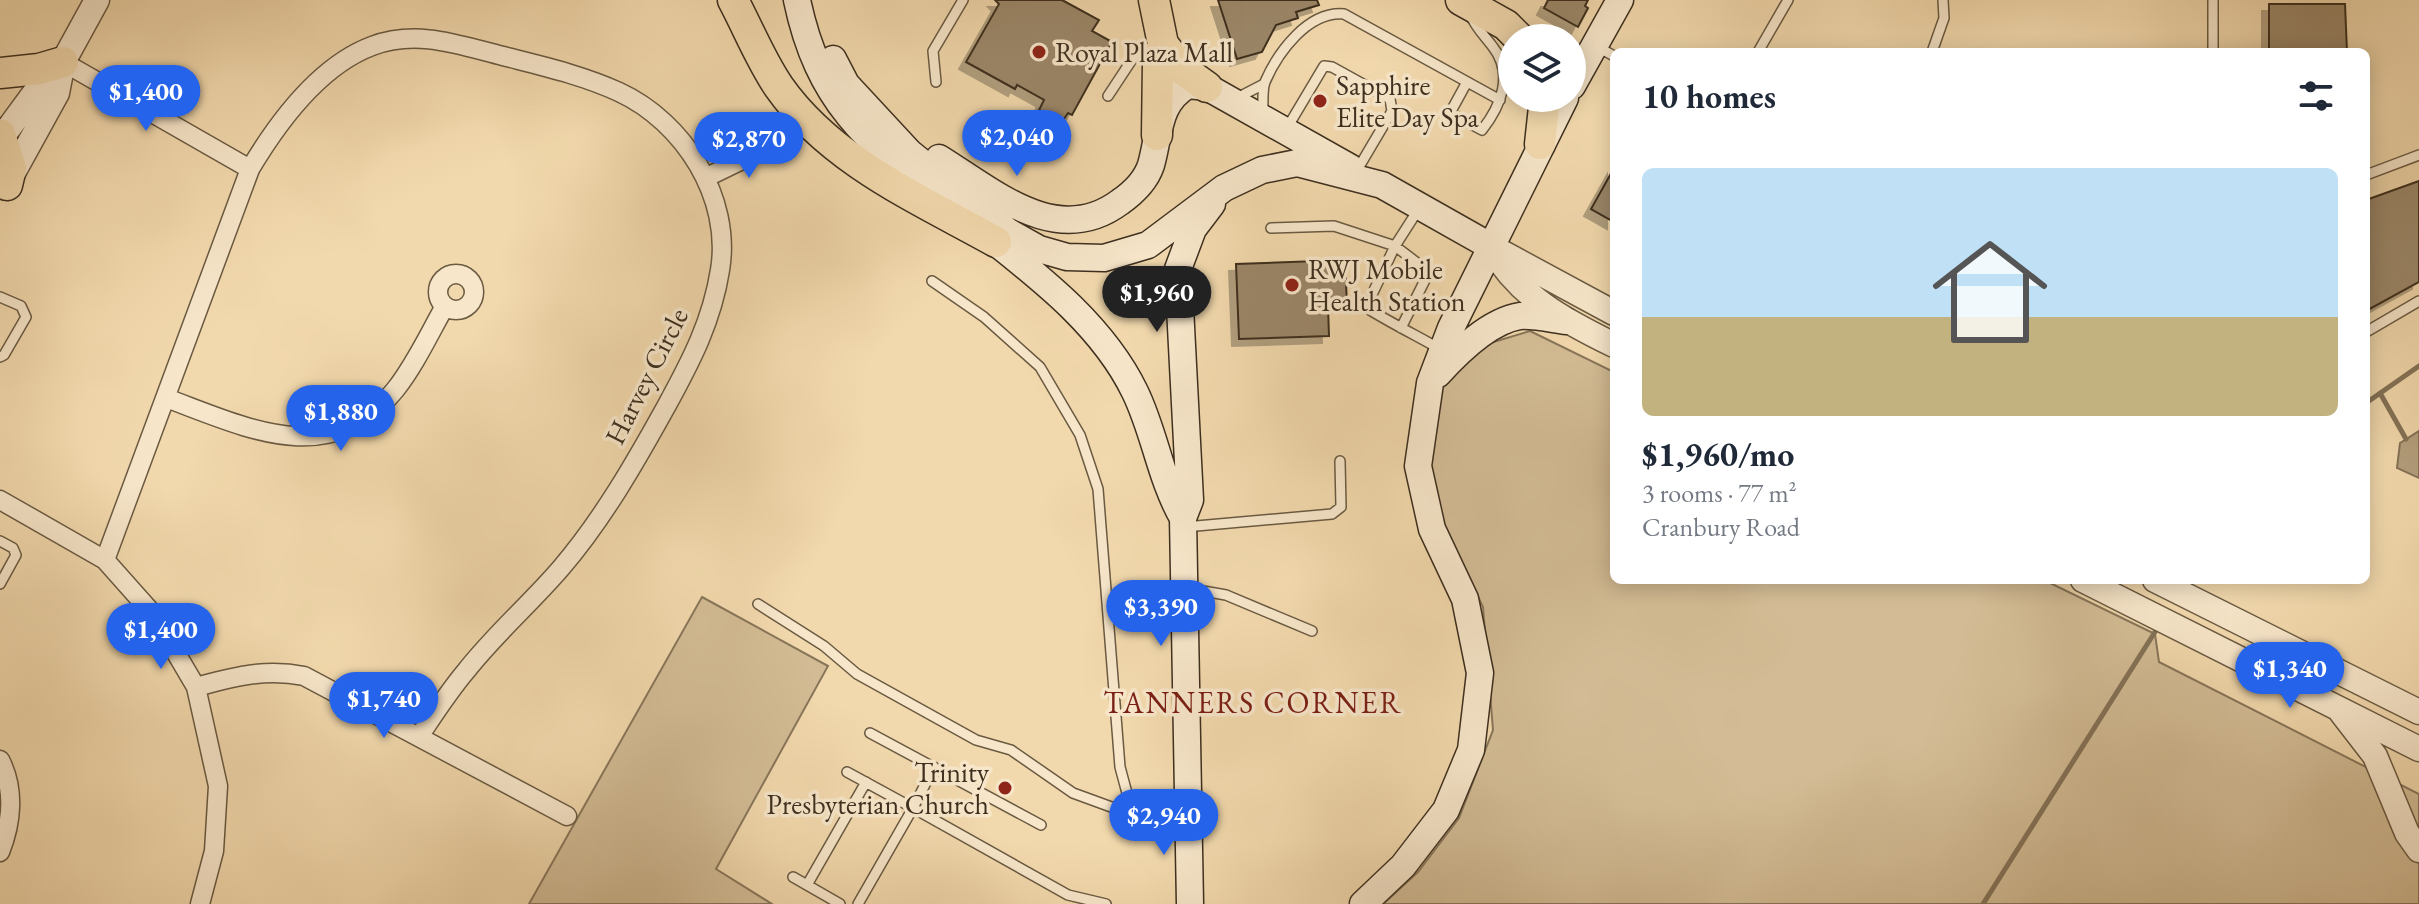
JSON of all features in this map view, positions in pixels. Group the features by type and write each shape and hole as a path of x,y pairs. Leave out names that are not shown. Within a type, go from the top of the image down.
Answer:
{"highway":[{"path":"733,0 777,85 828,142 892,185 996,242"},
{"path":"1154,0 1182,69 1219,94"},
{"path":"1463,1 1504,24"},
{"path":"1157,135 1158,62 1164,24"},
{"path":"0,73 28,71 63,62"},
{"path":"1540,144 1543,112"},
{"path":"1,137 11,168 3,191"}],"main road":[{"path":"797,0 806,45 838,107 880,151 996,242 1077,312 1108,349 1135,391 1154,438 1170,495 1184,522"},
{"path":"815,0 819,32 846,84 871,113 910,153 1007,231 1039,249 1067,257 1104,258 1148,245 1224,188 1262,170 1297,163 1355,174"},
{"path":"1586,71 1604,51 1620,0"},
{"path":"871,113 1013,204 1049,220 1084,221 1107,212 1133,193 1150,168 1165,103 1188,85 1219,94 1355,174 1382,185 1490,246"},
{"path":"1363,904 1403,866 1446,810 1471,750 1480,673 1465,599 1432,529 1418,466 1430,383 1442,350 1557,112"},
{"path":"1190,904 1184,522 1190,500 1178,269 1193,229 1224,188"},
{"path":"1430,383 1456,354 1488,330 1520,316 1565,321"}],"street":[{"path":"1,137 63,62 97,0"},
{"name":"Harvey Circle","path":"105,560 250,169 268,140 327,72 373,46 399,39 426,38 547,67 621,93 662,120 707,177 715,203 721,266 699,347 607,506 562,567 467,669 420,735"},
{"path":"63,62 250,169"},
{"path":"3,191 57,93 63,62"},
{"path":"707,177 773,145"},
{"path":"1490,246 1610,311"},
{"path":"1490,246 1507,275 1565,321 1610,343"},
{"path":"166,398 256,431 286,437 330,435 374,412 395,390 445,306"},
{"path":"0,500 105,560 153,614 196,687 218,786 214,851 200,904"},
{"path":"2091,584 2419,749"},
{"path":"2163,584 2419,712"},
{"path":"196,687 255,672 304,676 420,735 567,816"},
{"path":"2337,707 2375,756 2407,833 2419,850"},
{"path":"0,760 11,798 9,824 0,852"}],"lane":[{"path":"936,82 933,51 963,0"},
{"path":"1760,48 1788,0"},
{"path":"1933,48 1944,18 1943,0"},
{"path":"2213,0 2213,48"},
{"path":"1463,1 1475,26 1498,56"},
{"path":"1219,94 1264,84 1296,34 1332,13 1344,14 1498,99"},
{"path":"1108,96 1137,52 1164,24"},
{"path":"1274,124 1324,66 1332,67 1390,99 1392,111 1355,174"},
{"path":"1467,82 1450,113 1479,131 1485,127 1498,104"},
{"path":"1264,84 1274,124"},
{"path":"2370,173 2419,155"},
{"path":"1420,207 1395,246 1369,301 1370,310 1442,350"},
{"path":"1271,228 1334,226 1395,246 1429,272 1401,328"},
{"path":"932,281 984,317 1040,367 1080,435 1098,489 1120,767 1131,808"},
{"path":"0,297 21,306 26,317 0,357"},
{"path":"2370,330 2419,301"},
{"path":"1184,522 1332,514 1341,507 1340,461"},
{"path":"0,541 13,548 16,555 0,584"},
{"path":"1186,588 1226,595 1312,631"},
{"path":"758,604 824,646 857,674 976,740 1011,750 1073,793 1114,808 1188,809"},
{"path":"870,733 1041,825"},
{"path":"858,904 934,767"},
{"path":"847,772 1068,895 1106,904"},
{"path":"807,885 866,782"},
{"path":"793,877 840,904"}],"shaded area":[{"path":"1530,331 1610,370 1610,584 2052,584 2155,634 2159,662 2419,794 2419,904 1383,904 1418,872 1459,818 1493,730 1483,607 1442,520 1430,461 1439,386 1487,344"},
{"path":"2419,431 2419,478 2397,468 2400,443"},
{"path":"702,597 828,666 716,869 772,904 529,904"}],"building":[{"name":"Royal Plaza Mall","path":"995,0 1062,0 1099,20 1092,31 1112,42 1072,115 1068,113 1062,122 1039,110 1044,100 1017,85 1015,89 966,62 999,4"},
{"path":"1218,0 1317,0 1319,5 1296,12 1298,18 1276,25 1262,52 1237,59"},
{"path":"1548,0 1588,0 1585,6 1588,8 1580,24 1573,24 1544,8"},
{"path":"2269,4 2345,4 2347,48 2269,48"},
{"path":"1610,175 1610,220 1591,209"},
{"path":"2419,181 2419,282 2370,309 2370,199"},
{"name":"RWJ Mobile Health Station","path":"1345,260 1347,305 1328,306 1329,336 1239,339 1236,264"}],"waterway":[{"path":"2370,400 2419,366"},
{"path":"2380,393 2406,439"},
{"path":"1983,904 2160,624"}],"place":[{"name":"Royal Plaza Mall","path":"1039,52"},
{"name":"Sapphire Elite Day Spa","path":"1320,101"},
{"name":"RWJ Mobile Health Station","path":"1292,285"},
{"name":"Trinity Presbyterian Church","path":"1005,788"}],"district":[{"name":"TANNERS CORNER","path":"1253,703"}]}
